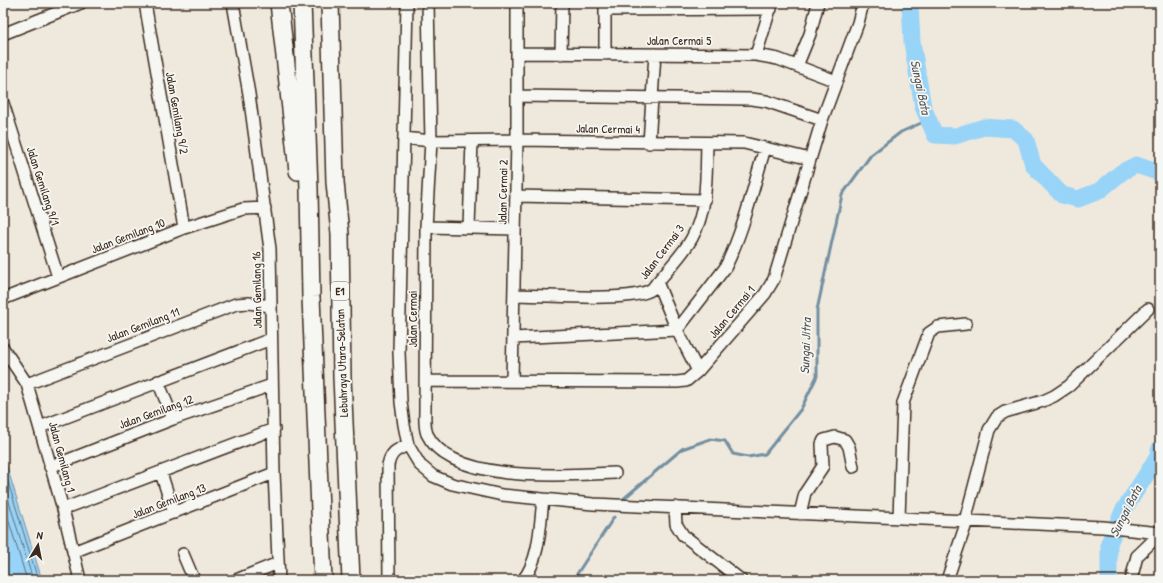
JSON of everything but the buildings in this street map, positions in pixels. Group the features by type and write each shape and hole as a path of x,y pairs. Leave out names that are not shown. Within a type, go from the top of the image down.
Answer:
{"highway":[{"path":"279,3 300,186 309,228"},
{"path":"302,3 323,580"},
{"name":"Lebuhraya Utara–Selatan","path":"330,3 336,182 340,234 342,377 351,580"},
{"path":"340,234 344,182 341,3"}],"street":[{"path":"3,34 81,3"},
{"name":"Jalan Gemilang 9/2","path":"145,3 184,228"},
{"name":"Jalan Gemilang 16","path":"233,3 249,94 270,249 274,474 279,580"},
{"path":"407,3 399,352 401,402 408,445 420,465 433,476 452,484 502,495 593,504 1103,526 1158,533"},
{"name":"Jalan Cermai","path":"428,3 431,141 426,227 425,410 427,432 434,444 455,461 503,472 549,475 615,473"},
{"name":"Jalan Cermai 2","path":"512,381 517,140 517,3"},
{"path":"561,54 562,3"},
{"path":"797,66 810,34 818,3"},
{"name":"Jalan Cermai 1","path":"426,381 677,382 686,381 698,371 771,284 822,120 858,23 863,3"},
{"path":"605,54 605,6 772,6 756,55"},
{"name":"Jalan Cermai 5","path":"518,53 756,55 778,59 836,82"},
{"path":"649,142 655,54"},
{"path":"517,96 652,97 766,101 822,120"},
{"name":"Jalan Gemilang 9/1","path":"3,103 58,277"},
{"name":"Jalan Cermai 4","path":"404,138 431,141 517,140 744,143 810,159"},
{"path":"469,228 472,141"},
{"name":"Jalan Cermai 3","path":"514,295 590,296 638,295 646,293 657,282 692,239 702,214 705,200 707,143"},
{"path":"513,338 677,330 725,268 730,258 738,240 765,148"},
{"path":"516,196 705,200"},
{"name":"Jalan Gemilang 10","path":"3,298 184,228 243,209 265,208"},
{"path":"426,227 515,229"},
{"path":"657,282 677,330 698,371"},
{"name":"Jalan Gemilang 11","path":"27,384 236,304 250,303 270,306"},
{"path":"947,580 966,521 989,430 997,417 1004,412 1043,401 1061,392 1148,309"},
{"path":"899,518 903,403 929,333 938,327 966,324"},
{"path":"40,427 158,381 271,340"},
{"name":"Jalan Gemilang 1","path":"3,348 27,384 63,509 80,580"},
{"path":"158,381 173,419"},
{"name":"Jalan Gemilang 12","path":"50,467 173,419 272,385"},
{"path":"63,509 274,429"},
{"path":"800,514 805,493 823,466 822,444 824,440 835,437 845,440 849,447 853,467"},
{"path":"389,580 388,465 390,456 395,450 408,445"},
{"path":"161,473 174,513"},
{"name":"Jalan Gemilang 13","path":"73,552 274,474"},
{"path":"523,580 528,574 538,540 543,499"},
{"path":"675,507 676,524 683,535 741,580"},
{"path":"1131,580 1137,556 1158,533"},
{"path":"184,554 194,580"},
{"path":"236,580 278,563"}],"water":[{"path":"3,454 42,580 3,580"}],"waterway":[{"name":"Sungai Bata","path":"910,3 912,42 923,107 935,135 955,136 984,127 1013,129 1026,140 1033,165 1062,195 1078,199 1099,191 1122,172 1136,165 1160,173"},
{"name":"Sungai Jitra","path":"621,501 682,449 710,439 725,441 733,454 748,457 765,454 801,409 817,376 817,310 842,195 871,155 901,132 928,120"},
{"name":"Sungai Bata","path":"1109,580 1109,543 1123,511 1157,458 1160,448"},
{"name":"Sungai Jitra","path":"573,580 614,517"}]}
